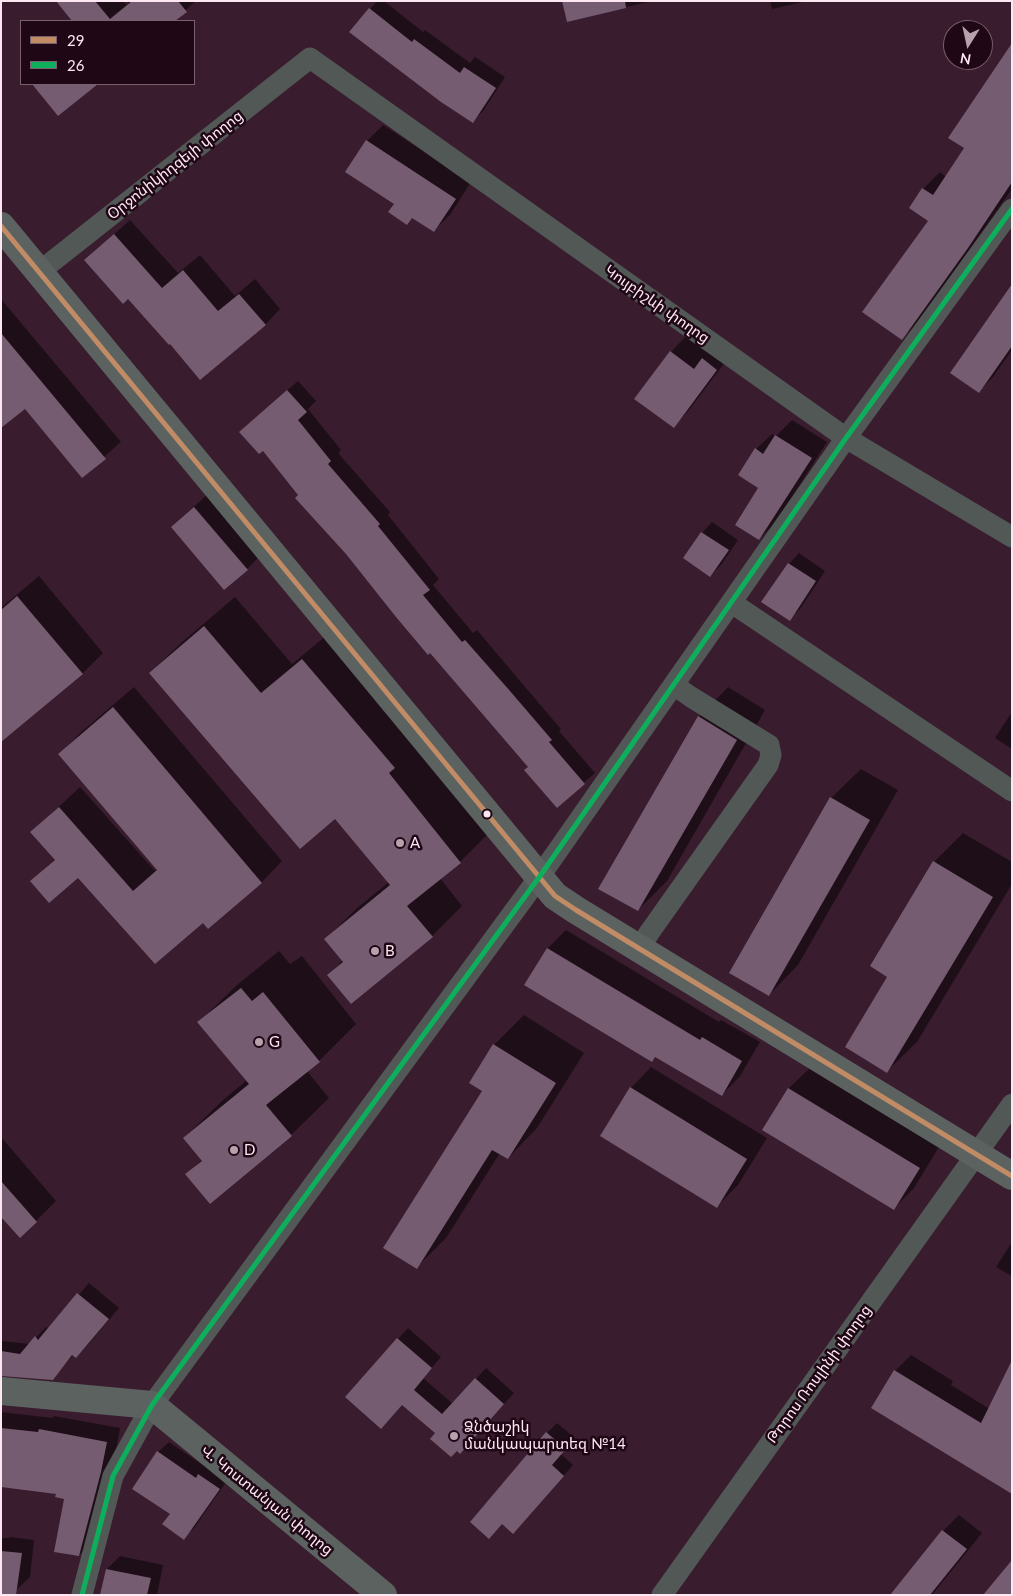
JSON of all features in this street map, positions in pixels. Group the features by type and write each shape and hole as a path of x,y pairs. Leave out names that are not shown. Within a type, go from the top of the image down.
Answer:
{"main road":[{"path":"1,226 555,896 1012,1176"},
{"path":"1,1391 152,1405"},
{"name":"Վ. Կոստանյան փողոց","path":"152,1405 383,1595"}],"street":[{"name":"Օրջոնիկիդզեյի փողոց","path":"39,272 310,58"},
{"name":"Կույբիշևի փողոց","path":"310,58 846,438 1012,537"},
{"path":"82,1595 113,1476 152,1405 540,876 846,438 1012,209"},
{"path":"732,602 1012,791"},
{"path":"640,948 768,765 771,755 769,745 690,697 674,685"},
{"name":"Թորոս Ռոսլինի փողոց","path":"662,1595 1012,1104"}],"building":[{"path":"56,1 95,1 110,19 132,1 178,1 187,12 176,20 71,20"},
{"path":"562,1 625,1 626,8 567,22"},
{"path":"369,8 412,42 414,39 460,73 464,67 496,88 473,123 441,102 349,32"},
{"path":"1012,43 1012,182 968,248 902,340 862,312 928,221 909,208 922,188 933,195 964,148 948,138"},
{"path":"33,85 97,85 58,116"},
{"path":"366,140 456,199 434,232 412,218 407,225 388,212 394,204 345,172"},
{"path":"114,234 162,288 183,270 218,311 239,294 266,325 200,380 128,299 123,304 84,260"},
{"path":"1012,284 1012,346 979,393 950,373"},
{"path":"1,333 106,459 82,478 25,409 1,428"},
{"path":"670,351 694,369 702,358 717,370 674,428 634,399"},
{"path":"287,390 307,412 298,420 331,461 328,464 380,524 378,526 430,590 423,595 462,642 465,640 552,740 549,742 585,784 557,808 524,770 528,767 430,653 428,655 346,554 295,498 298,495 263,451 259,454 239,432"},
{"path":"775,435 812,458 759,540 735,525 758,488 738,475 755,448 763,454"},
{"path":"194,507 248,570 224,590 171,527"},
{"path":"701,532 729,550 710,577 683,558"},
{"path":"788,563 816,581 790,621 761,602"},
{"path":"17,596 83,674 1,742 1,610"},
{"path":"204,626 261,693 302,659 395,768 389,773 461,863 407,906 433,937 351,1004 327,975 343,962 324,939 390,885 335,819 300,849 149,673"},
{"path":"113,707 262,883 208,929 203,923 155,964 78,878 49,903 30,881 55,860 30,832 59,807 133,891 157,870 58,754"},
{"path":"698,716 737,740 638,911 598,889"},
{"path":"830,797 870,820 769,996 729,973"},
{"path":"933,861 993,897 887,1073 845,1047 887,977 870,966"},
{"path":"547,948 700,1040 702,1037 742,1061 722,1096 655,1057 652,1062 524,985"},
{"path":"241,988 252,1001 263,992 320,1062 266,1105 292,1136 210,1204 185,1174 202,1161 183,1138 249,1084 197,1022"},
{"path":"493,1044 556,1083 508,1159 492,1150 417,1269 383,1248 482,1091 469,1083"},
{"path":"630,1087 747,1159 717,1208 600,1136"},
{"path":"788,1088 920,1168 894,1210 762,1130"},
{"path":"1,1181 37,1222 20,1238 1,1217"},
{"path":"77,1293 109,1319 76,1358 72,1355 53,1380 1,1376 1,1351 20,1354 35,1336 38,1340"},
{"path":"397,1338 432,1368 414,1390 442,1414 475,1378 504,1404 460,1454 457,1451 451,1457 430,1439 435,1433 402,1405 381,1429 345,1397"},
{"path":"1012,1360 1012,1494 871,1408 894,1370 981,1423"},
{"path":"1,1428 38,1432 39,1429 107,1442 79,1556 54,1552 64,1499 55,1497 56,1494 1,1487"},
{"path":"546,1432 566,1449 552,1465 564,1476 513,1534 502,1524 489,1539 470,1522"},
{"path":"157,1451 196,1478 198,1474 220,1489 184,1540 162,1524 170,1514 132,1489"},
{"path":"942,1530 967,1549 930,1595 890,1595"},
{"path":"1,1551 22,1553 16,1595 1,1595"},
{"path":"1012,1560 1012,1595 983,1595"},
{"path":"106,1569 151,1578 147,1595 100,1595"}],"transit line":[{"name":"26","path":"82,1595 113,1476 152,1405 540,876 846,438 1012,209"},
{"name":"29","path":"1,226 555,896 1012,1176"}],"place":[{"name":"A","path":"400,843"},
{"name":"B","path":"375,951"},
{"name":"G","path":"259,1042"},
{"name":"D","path":"234,1150"},
{"name":"Ձնծաշիկ մանկապարտեզ №14","path":"454,1436"}]}
